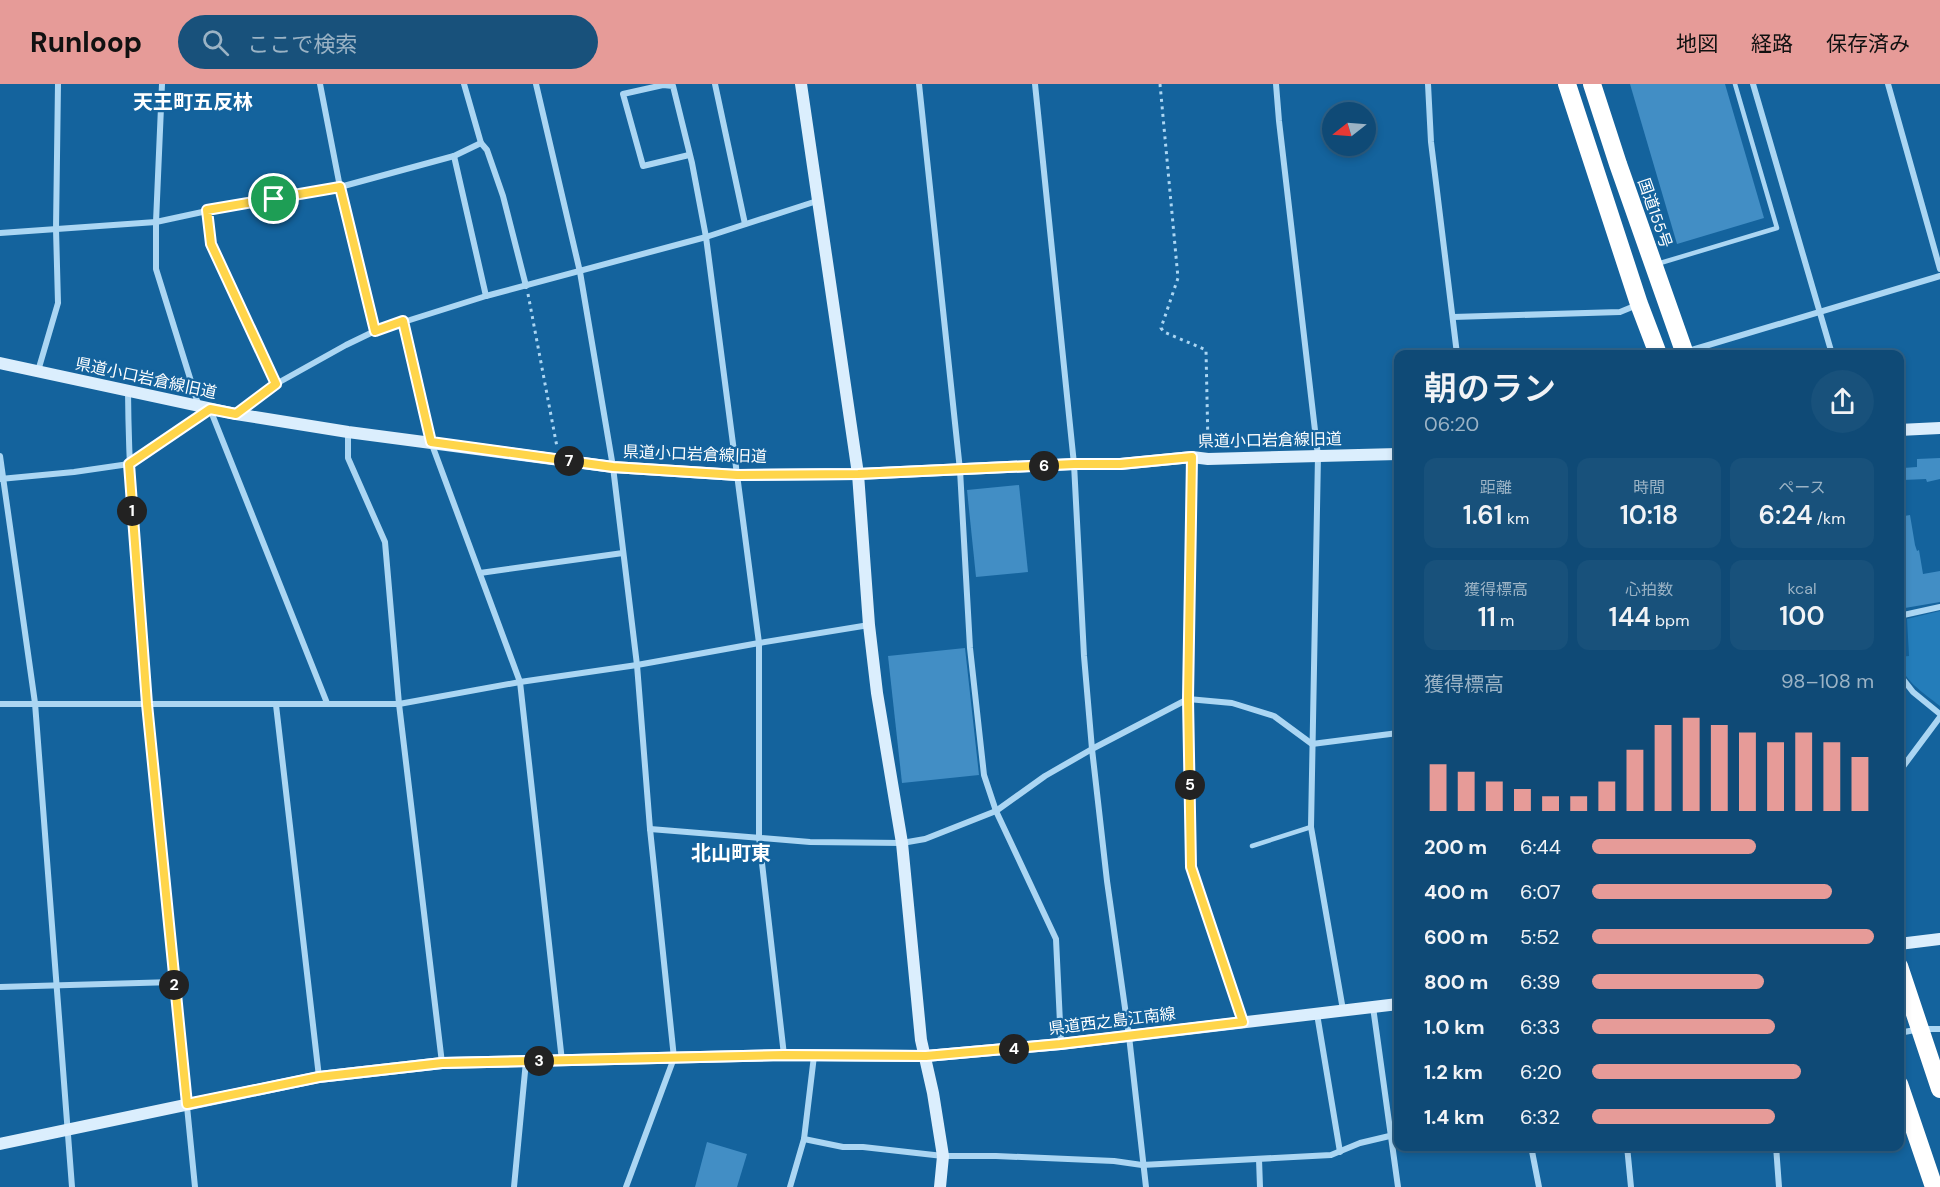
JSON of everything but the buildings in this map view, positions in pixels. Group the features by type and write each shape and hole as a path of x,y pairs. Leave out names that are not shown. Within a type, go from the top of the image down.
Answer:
{"highway":[{"path":"1567,84 1639,304 1656,350"},
{"name":"国道155号","path":"1592,84 1684,350"},
{"path":"1904,981 1940,1089"},
{"path":"1904,1099 1934,1187"}],"street":[{"path":"38,371 58,303 56,229 58,84"},
{"path":"162,84 156,269 205,408 327,703"},
{"path":"320,84 340,187 375,331"},
{"path":"464,84 482,143 487,150 503,196 526,286"},
{"path":"536,84 580,272 613,467 637,665 650,829 674,1058 626,1187"},
{"path":"715,84 745,224"},
{"path":"801,84 858,474 869,625 877,693 902,843 921,1040 926,1056 943,1156 940,1187"},
{"path":"919,84 960,470 971,659 984,775 996,811 1056,939 1060,1044"},
{"path":"1035,84 1074,464 1084,656 1092,749 1146,1187"},
{"path":"1276,84 1318,456 1311,827 1343,1010"},
{"path":"1428,84 1431,142 1457,350"},
{"path":"1753,84 1831,350"},
{"path":"1887,84 1940,269"},
{"path":"689,155 643,166 623,94 663,85 673,86 689,155 706,237 759,643 759,837 784,1055"},
{"path":"0,233 156,222 207,210 340,187 454,156 482,143"},
{"path":"454,156 486,296"},
{"path":"236,414 276,384 375,331 486,296 706,237 817,201"},
{"path":"207,210 211,244 276,384"},
{"path":"1695,350 1940,276"},
{"path":"1453,317 1620,312 1639,304"},
{"path":"403,321 431,442 519,682 562,1062"},
{"name":"県道小口岩倉線旧道","path":"0,363 236,414 348,432 613,467 737,475 858,474 1120,464 1192,457 1209,459 1394,454"},
{"path":"128,391 129,464 147,704 195,1187"},
{"path":"1,479 129,464 205,408"},
{"path":"1904,430 1940,428"},
{"path":"348,432 348,458 385,542 399,704 442,1063"},
{"path":"0,456 1,479 34,703 72,1187"},
{"path":"1192,457 1188,699 1191,867 1243,1022"},
{"path":"480,573 623,553"},
{"path":"1904,615 1940,607"},
{"path":"0,704 399,704 519,682 637,665 869,625"},
{"path":"1904,680 1913,692 1940,716 1904,765"},
{"path":"650,829 810,842 902,843 925,839 996,811 1045,776 1188,699 1232,703 1275,716 1312,744 1394,734"},
{"path":"276,705 319,1077"},
{"path":"1904,943 1940,939"},
{"path":"0,987 174,982"},
{"name":"県道西之島江南線","path":"0,1144 319,1077 442,1063 562,1062 784,1055 926,1056 1060,1044 1394,1004"},
{"path":"804,1139 843,1147 943,1156 1113,1161 1142,1165 1331,1155 1360,1143 1394,1134 1373,1007"},
{"path":"1317,1013 1340,1152"},
{"path":"1904,1032 1940,1029"},
{"path":"790,1187 804,1139 814,1056"},
{"path":"514,1187 526,1061"},
{"path":"1395,1151 1398,1187"},
{"path":"1531,1151 1539,1187"},
{"path":"1627,1151 1631,1187"},
{"path":"1776,1151 1779,1187"},
{"path":"1259,1159 1260,1187"}],"lane":[{"path":"1653,265 1778,228 1735,84"},
{"path":"1252,846 1311,827"}],"path":[{"path":"1160,84 1178,278 1161,328 1164,332 1206,350 1209,459"},
{"path":"526,286 560,460"}],"shaded area":[{"path":"1940,611 1940,706 1920,691 1904,673 1904,656 1909,656 1907,619"}],"district":[{"name":"天王町五反林","path":"193,102"},
{"name":"北山町東","path":"731,853"}],"route":[{"path":"340,187 375,331 403,321 431,442 613,467 737,475 858,474 1120,464 1192,457 1188,699 1191,867 1243,1022 1060,1044 926,1056 784,1055 562,1062 442,1063 319,1077 187,1104 147,704 129,464 210,409 236,414 276,384 211,244 207,210 274,199 340,187"}]}
